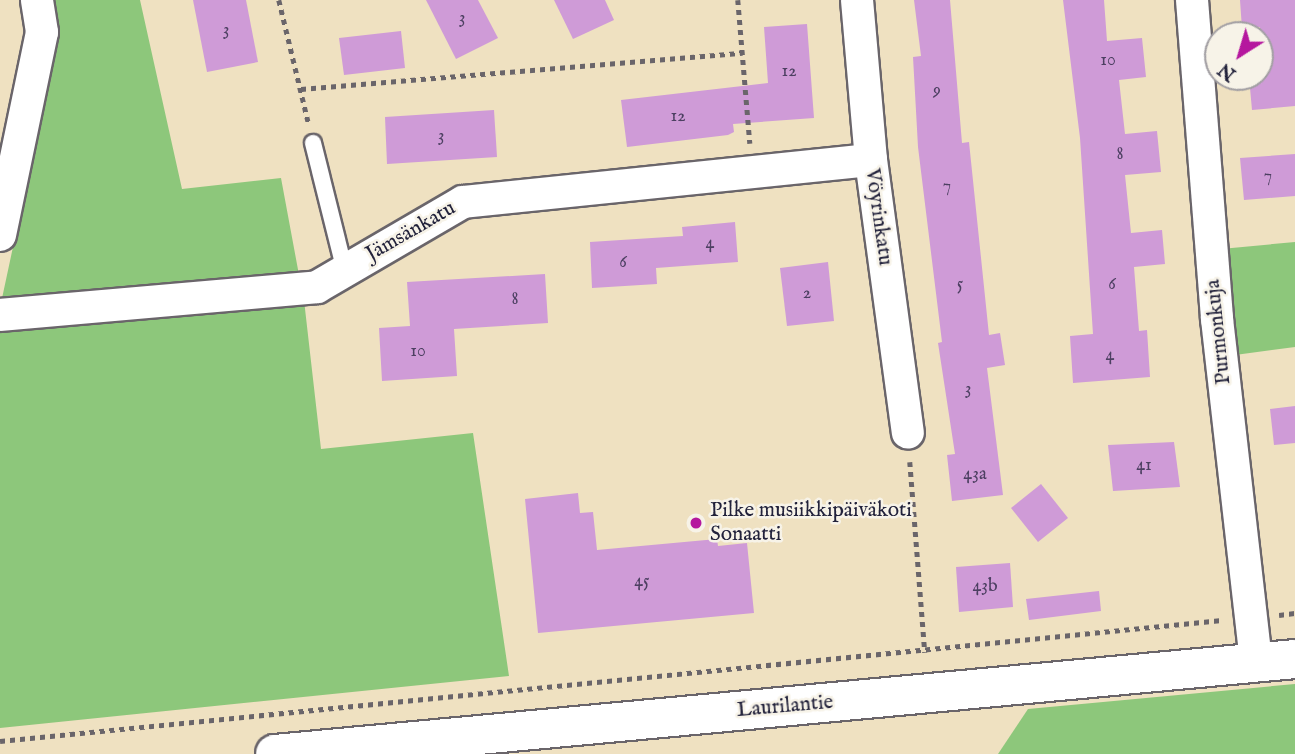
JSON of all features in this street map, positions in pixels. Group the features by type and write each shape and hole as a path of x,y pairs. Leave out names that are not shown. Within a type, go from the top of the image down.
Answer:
{"street":[{"path":"0,234 10,147 42,32 37,0"},
{"name":"Vöyrinkatu","path":"857,0 871,160 908,433"},
{"name":"Purmonkuja","path":"1192,0 1217,319 1256,663"},
{"name":"Jämsänkatu","path":"0,315 317,287 463,202 871,160"},
{"name":"Laurilantie","path":"275,754 1295,659"}],"lane":[{"path":"313,143 345,271"}],"path":[{"path":"279,0 313,143"},
{"path":"738,0 753,172"},
{"path":"301,89 743,53"},
{"path":"908,433 925,652"},
{"path":"0,741 925,652 1295,613"}],"green space":[{"path":"53,0 140,0 182,189 281,178 299,275 1,303 59,32"},
{"path":"1295,242 1295,347 1235,355 1221,249"},
{"path":"304,300 321,449 473,433 509,676 0,728 0,325"},
{"path":"1295,684 1295,754 998,754 1028,709"}],"building":[{"path":"193,0 246,0 258,62 207,72"},
{"path":"426,0 478,0 498,38 456,59"},
{"path":"554,0 605,0 614,20 573,39"},
{"path":"914,0 950,0 962,143 969,142 989,335 1000,333 1005,365 987,368 1003,495 952,501 947,455 955,454 938,343 942,342 918,147 913,57 921,56"},
{"path":"1063,0 1104,0 1107,41 1142,38 1146,77 1119,80 1125,134 1157,131 1161,172 1125,175 1131,233 1162,230 1165,264 1134,267 1139,331 1147,330 1150,377 1073,383 1070,336 1093,334 1080,138"},
{"path":"1240,0 1295,0 1295,106 1252,110 1250,91 1274,91 1274,21 1241,21"},
{"path":"807,24 814,118 733,124 734,132 728,135 627,147 621,100 768,83 764,27"},
{"path":"401,31 405,68 344,75 339,38"},
{"path":"494,110 497,157 387,164 385,117"},
{"path":"1295,154 1295,196 1244,200 1240,158"},
{"path":"735,222 738,262 656,268 657,284 592,288 590,242 683,236 682,227"},
{"path":"828,262 834,321 787,326 780,268"},
{"path":"545,274 548,323 454,329 457,376 382,381 379,328 410,326 407,282"},
{"path":"1295,406 1295,443 1274,445 1270,409"},
{"path":"1174,442 1180,487 1113,491 1108,445"},
{"path":"1041,484 1068,518 1038,542 1011,508"},
{"path":"578,493 580,513 593,512 597,550 717,539 718,546 747,543 754,613 538,633 525,499"},
{"path":"1010,563 1013,607 959,612 956,567"},
{"path":"1099,591 1101,611 1029,620 1026,599"}],"place":[{"name":"Pilke musiikkipäiväkoti Sonaatti","path":"696,523"}]}
